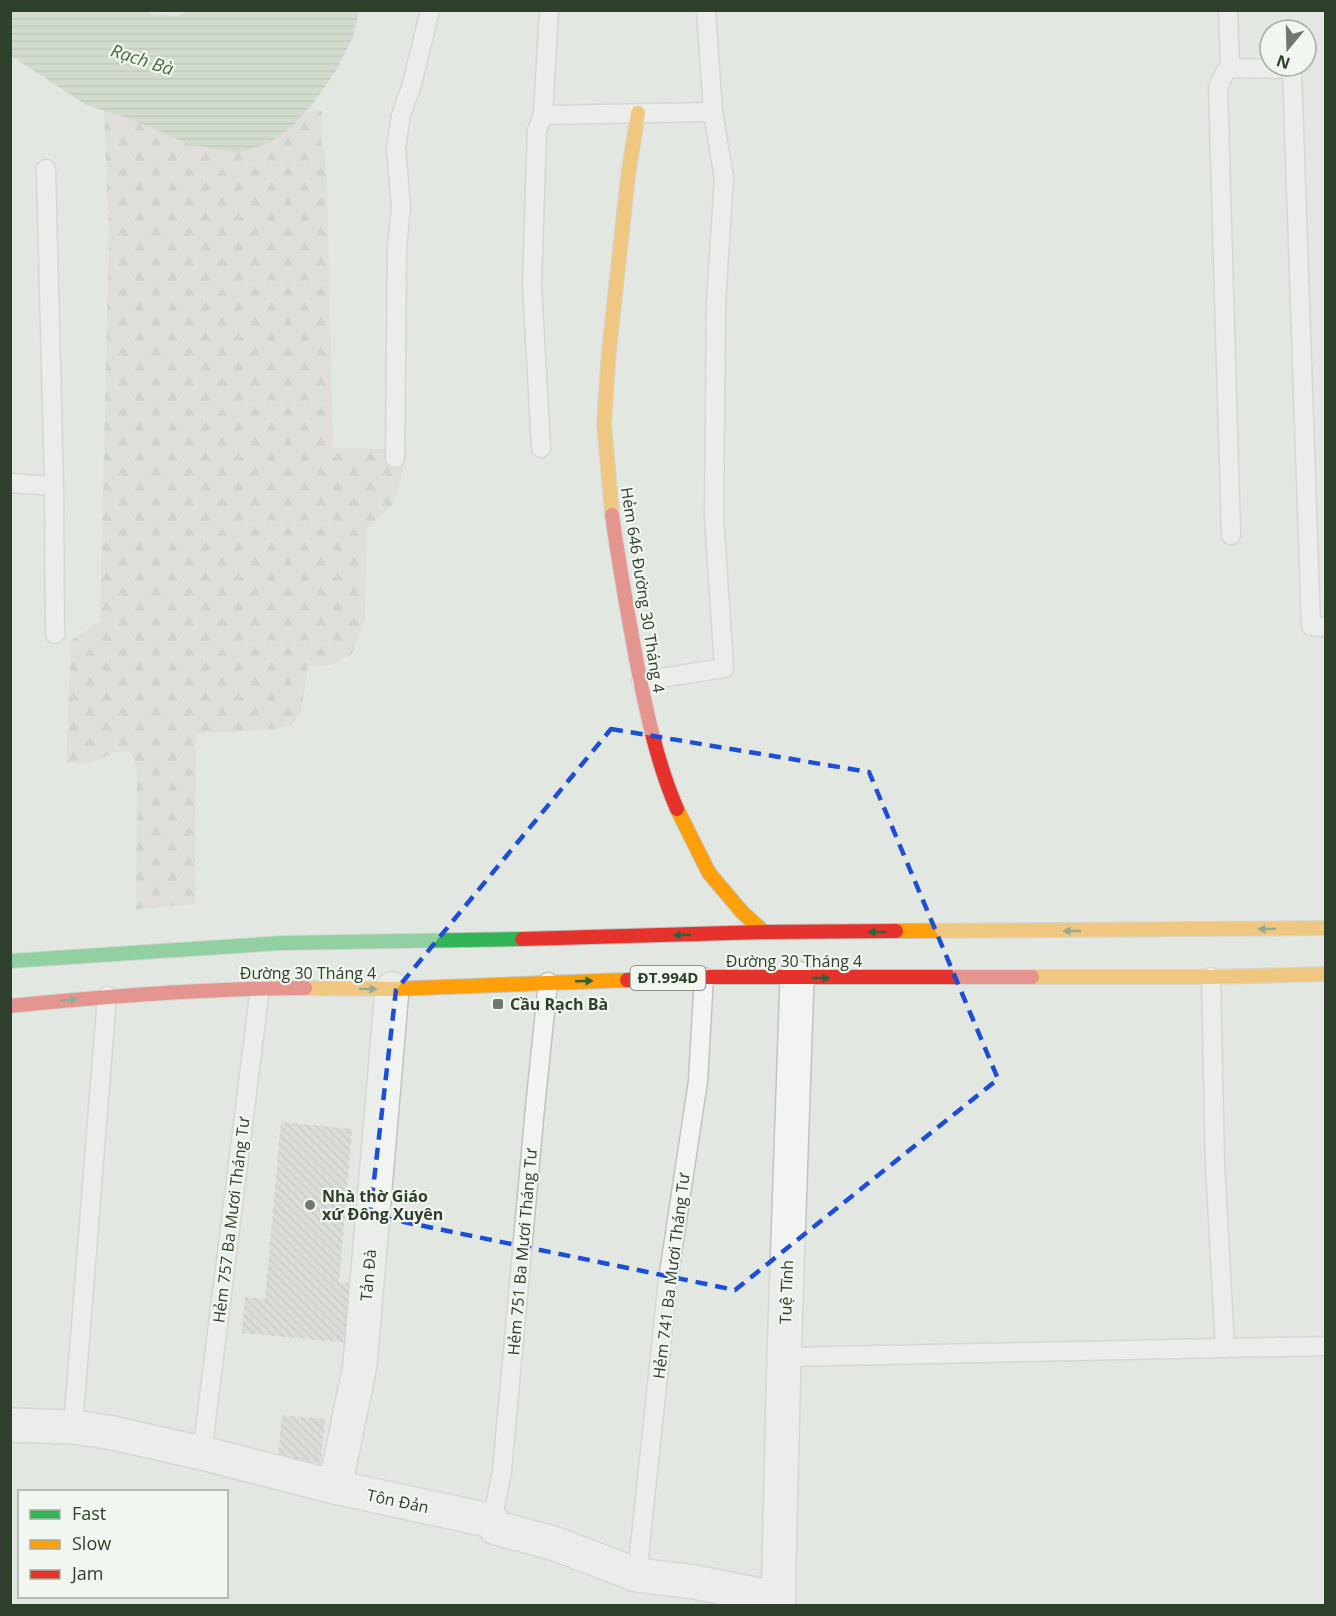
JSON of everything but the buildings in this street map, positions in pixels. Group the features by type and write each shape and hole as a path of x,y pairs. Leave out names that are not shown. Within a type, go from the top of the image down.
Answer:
{"main road":[{"name":"Hẻm 646 Đường 30 Tháng 4","path":"638,113 628,176 609,351 604,423 608,483 622,585 648,726 668,789 686,830 709,873 742,912 764,932"},
{"name":"Đường 30 Tháng 4","path":"10,961 282,943 320,949 706,940 764,932 797,938 1326,928"},
{"name":"Đường 30 Tháng 4","path":"10,1006 107,996 320,983 392,989 705,972 1211,977 1326,974"}],"street":[{"name":"Tuệ Tĩnh","path":"779,1602 784,1357 797,972"},
{"name":"Tản Đà","path":"335,1487 360,1365 392,989"},
{"name":"Tôn Đản","path":"10,1425 74,1427 108,1432 202,1453 335,1487 492,1521 496,1528 553,1544 637,1575 694,1582 779,1602"}],"lane":[{"path":"395,458 397,248 400,207 396,148 401,115 412,84 430,10"},
{"path":"541,448 532,284 537,130 543,114 549,10"},
{"path":"641,681 724,668 714,517 716,302 724,178 713,112 706,10"},
{"path":"1228,10 1230,68"},
{"path":"1231,535 1218,87 1225,72 1230,68 1292,69 1311,626 1326,627"},
{"path":"543,114 713,112"},
{"path":"46,170 54,486 55,634"},
{"path":"10,483 54,486"},
{"name":"Hẻm 741 Ba Mươi Tháng Tư","path":"637,1575 668,1280 698,1081 705,972"},
{"path":"1211,977 1215,1164 1225,1348"},
{"name":"Hẻm 751 Ba Mươi Tháng Tư","path":"492,1521 502,1471 548,982"},
{"name":"Hẻm 757 Ba Mươi Tháng Tư","path":"202,1453 260,988"},
{"path":"74,1427 107,996"},
{"path":"784,1357 1326,1346"}],"highlighted area":[{"path":"611,729 869,772 998,1079 735,1290 370,1215 396,990"}],"green space":[{"path":"103,83 249,116 322,111 321,140 327,178 333,448 408,449 392,506 367,529 365,619 352,654 333,665 308,666 301,712 292,725 275,729 196,734 195,904 136,909 137,774 132,752 115,752 91,763 66,763 71,641 100,621 109,238"}],"water":[{"name":"Rạch Bà","path":"188,10 359,11 353,37 337,69 314,102 292,127 267,144 238,153 192,145 125,117 88,106 11,56 11,11 146,11 151,14 178,16"}],"traffic: fast":[{"path":"10,961 282,943 522,939"}],"traffic: slow":[{"path":"612,515 604,423 609,351 628,176 638,113"},
{"path":"677,809 709,873 742,912 764,932"},
{"path":"896,931 1326,928"},
{"path":"1032,977 1211,977 1326,974"},
{"path":"305,988 392,989 627,980"}],"traffic: jam":[{"path":"612,515 637,664 653,738 677,809"},
{"path":"522,939 764,932 896,931"},
{"path":"627,980 704,977 1032,977"},
{"path":"10,1006 158,993 305,988"}],"place":[{"name":"Cầu Rạch Bà","path":"498,1004"},
{"name":"Nhà thờ Giáo xứ Đông Xuyên","path":"310,1205"}]}
